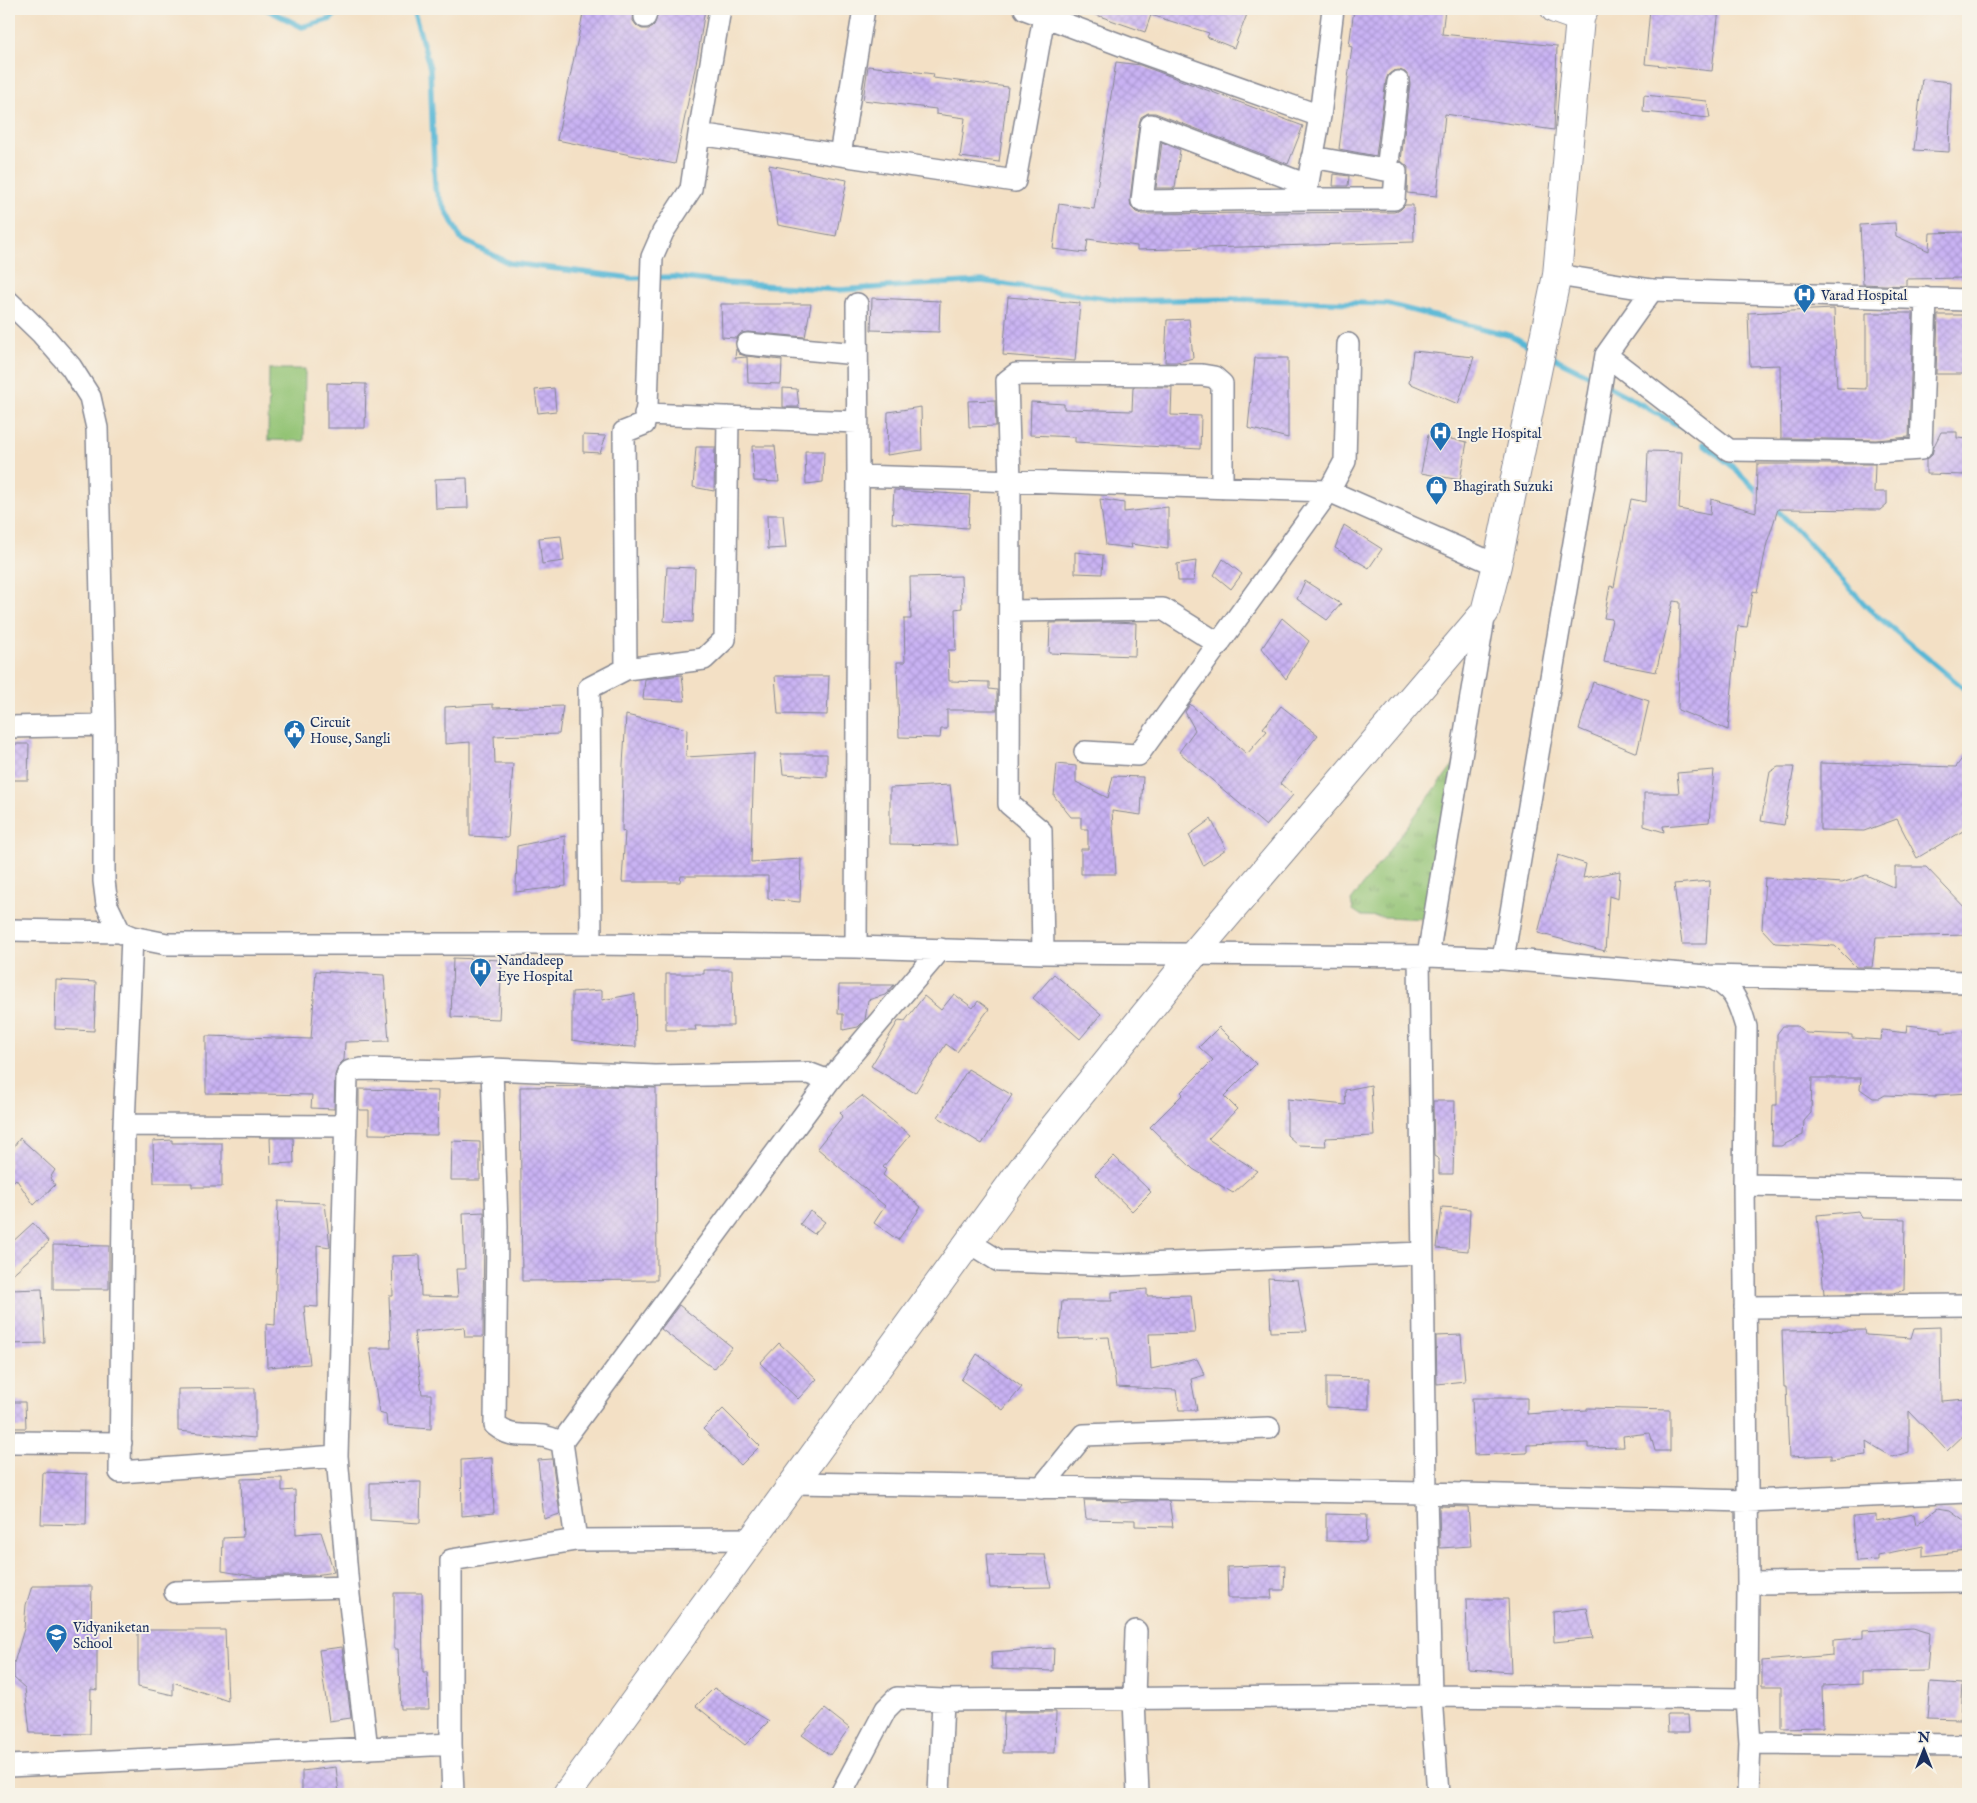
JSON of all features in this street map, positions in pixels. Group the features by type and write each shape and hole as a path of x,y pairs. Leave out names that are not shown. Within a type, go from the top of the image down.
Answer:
{"main road":[{"path":"567,1794 1041,1143 1194,954 1485,612 1497,565 1556,275 1582,14 1555,9"}],"street":[{"path":"626,669 624,432 644,424 652,256 663,232 690,189 720,9"},
{"path":"840,155 864,9"},
{"path":"1306,192 1320,116 1333,9"},
{"path":"698,134 1015,181 1035,12 1320,116"},
{"path":"1387,170 1398,82"},
{"path":"1306,192 1152,125 1142,201 1306,192 1394,198 1396,172 1312,158"},
{"path":"1556,275 1652,290 1968,300"},
{"path":"1503,959 1606,355 1652,290"},
{"path":"1606,355 1730,450 1876,452 1921,449 1926,298"},
{"path":"9,302 42,334 71,367 90,397 97,428 104,725 104,881 107,905 126,935 120,1472 337,1456"},
{"path":"856,947 857,304"},
{"path":"747,344 857,354"},
{"path":"1085,752 1138,755 1330,491 1345,461 1348,344"},
{"path":"1043,953 1042,831 1009,804 1010,481 1007,381 1016,374 1202,375 1214,377 1222,384 1222,488"},
{"path":"645,414 857,422"},
{"path":"591,944 589,688 626,669 704,659 725,639 728,417"},
{"path":"858,476 1330,491 1497,565"},
{"path":"1010,612 1163,609 1219,644"},
{"path":"1438,1794 1431,1696 1422,1254 1424,956 1485,612"},
{"path":"9,727 104,725"},
{"path":"9,930 126,935 167,944 591,944 856,947 1043,953 1424,956 1503,959 1707,976 1968,982"},
{"path":"576,1540 562,1442 829,1081 941,949"},
{"path":"1707,976 1721,982 1732,990 1746,1027 1744,1185 1748,1583 1747,1699 1750,1743 1748,1794"},
{"path":"367,1749 348,1587 337,1456 345,1126 347,1076 350,1071 492,1069 655,1076 808,1073 829,1081"},
{"path":"492,1069 497,1226 495,1425 503,1431 516,1436 541,1436 562,1442"},
{"path":"124,1125 345,1126"},
{"path":"1744,1185 1968,1190"},
{"path":"970,1243 999,1262 1111,1264 1422,1254"},
{"path":"1745,1306 1968,1305"},
{"path":"1041,1488 1084,1435 1269,1428"},
{"path":"9,1442 121,1443"},
{"path":"794,1483 1426,1493 1747,1501 1968,1492"},
{"path":"453,1794 451,1744 451,1560 576,1540 754,1539"},
{"path":"1748,1583 1968,1581"},
{"path":"175,1592 348,1587"},
{"path":"1136,1631 1134,1699 1138,1794"},
{"path":"841,1794 886,1709 897,1698 943,1700 1431,1696 1747,1699"},
{"path":"939,1794 943,1700"},
{"path":"1750,1743 1968,1745"},
{"path":"9,1766 451,1744"}],"green space":[{"path":"269,369 305,369 304,441 268,440"},
{"path":"1459,757 1427,919 1362,916 1353,910 1351,901"}],"building":[{"path":"584,9 634,9 633,21 642,29 649,29 654,25 659,9 705,9 698,54 675,164 557,140"},
{"path":"1086,9 1249,9 1234,48 1207,37 1209,33 1151,15 1145,32 1085,11"},
{"path":"1354,9 1445,9 1442,34 1557,46 1554,130 1445,114 1437,196 1407,193 1408,167 1401,161 1410,84 1409,77 1405,72 1393,71 1386,80 1376,156 1339,149 1352,47 1349,46"},
{"path":"1650,9 1719,9 1712,71 1645,64"},
{"path":"1116,62 1140,65 1303,126 1288,164 1155,113 1148,113 1141,117 1139,124 1130,200 1131,207 1136,212 1142,214 1394,212 1400,210 1405,205 1413,205 1414,242 1137,250 1137,246 1088,239 1086,253 1053,249 1059,204 1094,209"},
{"path":"868,66 934,74 933,78 1008,87 999,162 960,157 965,118 936,114 936,109 863,100"},
{"path":"1922,79 1951,82 1949,152 1914,150"},
{"path":"1644,95 1707,101 1710,118 1643,112"},
{"path":"1162,142 1180,150 1175,188 1156,188"},
{"path":"769,165 847,180 836,236 778,225"},
{"path":"1334,174 1349,176 1348,186 1333,186"},
{"path":"1895,223 1896,236 1929,251 1930,233 1965,232 1963,278 1906,279 1906,286 1863,284 1860,225"},
{"path":"1008,297 1080,303 1075,361 1003,355"},
{"path":"872,298 940,301 939,332 871,330"},
{"path":"721,304 811,304 805,337 748,332 741,333 736,339 722,337"},
{"path":"1834,309 1837,388 1866,389 1866,313 1913,313 1909,437 1876,440 1781,438 1780,365 1750,366 1748,313"},
{"path":"1938,315 1968,315 1968,374 1936,374"},
{"path":"1189,319 1193,358 1177,362 1165,362 1167,320"},
{"path":"736,349 739,354 746,356 782,360 781,384 748,383 747,357 735,358"},
{"path":"1413,351 1474,357 1458,404 1409,383"},
{"path":"1255,358 1288,358 1288,438 1248,428"},
{"path":"327,383 366,384 365,428 327,428"},
{"path":"1133,387 1172,387 1171,415 1201,416 1200,449 1075,442 1075,437 1030,435 1031,402 1064,404 1064,409 1132,411"},
{"path":"554,388 556,411 538,413 535,390"},
{"path":"783,388 797,389 799,407 783,407"},
{"path":"995,400 996,426 969,427 968,401"},
{"path":"921,407 922,450 887,455 888,412"},
{"path":"1941,432 1957,432 1957,438 1968,439 1968,475 1926,474 1926,460 1932,455"},
{"path":"583,435 606,436 600,453 583,452"},
{"path":"1428,435 1467,442 1460,480 1421,473"},
{"path":"752,446 775,446 779,482 754,481"},
{"path":"696,447 715,447 714,491 693,487"},
{"path":"805,451 824,451 823,482 806,484"},
{"path":"1648,451 1682,452 1679,509 1710,515 1711,499 1756,512 1757,464 1875,464 1874,492 1887,492 1887,504 1880,510 1778,509 1767,543 1757,592 1753,591 1747,627 1738,626 1728,730 1678,710 1680,602 1673,601 1656,672 1604,662 1612,619 1604,618 1610,586 1614,587 1631,499 1646,502"},
{"path":"467,478 468,508 436,509 435,479"},
{"path":"894,490 970,495 968,528 892,523"},
{"path":"1100,499 1124,503 1124,512 1168,507 1168,549 1131,544 1132,548 1106,545"},
{"path":"767,515 783,515 786,548 768,549"},
{"path":"1344,525 1382,549 1369,568 1335,548"},
{"path":"561,536 564,561 542,564 539,538"},
{"path":"1075,552 1103,555 1102,574 1075,573"},
{"path":"1223,559 1242,574 1231,589 1214,575"},
{"path":"1196,561 1194,581 1178,581 1177,564"},
{"path":"667,567 695,568 693,622 664,621"},
{"path":"961,576 962,608 955,609 956,650 948,650 949,681 989,682 989,689 997,690 997,710 947,710 947,729 941,729 940,738 899,737 897,662 905,662 904,619 911,619 910,577"},
{"path":"1305,581 1341,604 1327,620 1297,599"},
{"path":"1282,618 1309,641 1286,679 1262,648"},
{"path":"1050,623 1136,623 1135,656 1049,653"},
{"path":"682,675 685,701 643,699 645,679"},
{"path":"775,676 829,676 827,715 778,714"},
{"path":"1593,682 1649,701 1637,753 1579,729"},
{"path":"493,704 493,708 563,706 559,734 494,736 495,764 513,764 508,838 470,836 470,742 445,744 445,707"},
{"path":"1190,704 1247,754 1267,731 1263,728 1281,706 1318,735 1280,783 1293,795 1266,826 1179,752 1195,730 1185,712"},
{"path":"626,715 687,729 686,757 754,753 751,862 801,859 800,902 768,899 768,876 681,876 680,882 622,882 625,831 622,832 623,765"},
{"path":"9,744 29,744 28,780 9,780"},
{"path":"1968,750 1968,828 1917,858 1897,819 1864,831 1820,830 1820,763 1956,767"},
{"path":"781,754 827,754 827,777 783,774"},
{"path":"1057,764 1076,766 1076,782 1108,798 1113,776 1143,777 1141,815 1112,811 1116,874 1081,874 1081,849 1088,849 1088,829 1081,829 1081,817 1071,817 1054,796"},
{"path":"1778,767 1794,767 1784,825 1761,821 1770,772"},
{"path":"1714,770 1709,822 1663,826 1664,832 1644,826 1644,793 1679,793 1677,773"},
{"path":"950,785 957,845 890,844 890,788"},
{"path":"1211,819 1226,849 1203,865 1189,835"},
{"path":"565,836 566,886 516,892 517,846"},
{"path":"1558,855 1586,864 1583,878 1620,871 1618,899 1609,896 1605,951 1538,933"},
{"path":"1895,867 1926,867 1968,911 1968,935 1876,937 1872,967 1856,967 1835,946 1775,943 1762,929 1765,878 1842,883 1866,875 1895,888"},
{"path":"1710,881 1706,944 1682,944 1674,884"},
{"path":"453,958 502,960 499,1019 451,1017"},
{"path":"704,970 732,970 733,1026 695,1026 696,1030 666,1030 666,974 704,974"},
{"path":"316,971 384,975 389,1041 345,1042 344,1060 339,1065 335,1075 334,1109 311,1108 312,1095 206,1093 206,1036 311,1039"},
{"path":"1054,974 1101,1014 1080,1039 1033,998"},
{"path":"56,980 96,982 94,1031 55,1029"},
{"path":"839,985 894,985 885,995 868,1000 865,1020 858,1027 843,1030 843,1014 838,1014"},
{"path":"602,990 602,1000 635,994 636,1047 612,1046 572,1040 572,992"},
{"path":"954,994 973,1008 978,1001 989,1009 957,1052 946,1044 915,1093 871,1066 899,1020 905,1021 924,996 941,1010"},
{"path":"1907,1025 1941,1029 1941,1033 1968,1031 1968,1093 1936,1095 1936,1097 1885,1095 1880,1098 1873,1098 1860,1089 1861,1078 1812,1078 1811,1113 1804,1121 1803,1135 1781,1146 1772,1146 1773,1105 1777,1105 1777,1034 1783,1026 1797,1026 1806,1033 1852,1035 1852,1038 1881,1040 1882,1030 1906,1033"},
{"path":"1219,1027 1256,1064 1224,1096 1237,1109 1208,1139 1257,1171 1233,1193 1193,1169 1150,1127 1213,1060 1199,1047"},
{"path":"968,1069 1012,1095 982,1144 938,1117"},
{"path":"1371,1085 1374,1136 1325,1138 1326,1146 1298,1145 1287,1135 1287,1099 1346,1105 1345,1090"},
{"path":"607,1086 656,1088 657,1280 522,1281 520,1087"},
{"path":"359,1089 438,1091 437,1135 369,1134 369,1110 359,1110"},
{"path":"862,1096 910,1135 883,1167 886,1170 883,1175 921,1207 898,1240 874,1223 885,1206 817,1148 843,1116 840,1113"},
{"path":"1433,1101 1455,1101 1453,1174 1439,1174 1439,1159 1434,1156"},
{"path":"20,1138 55,1170 50,1178 55,1185 34,1205 16,1179 9,1185 9,1153"},
{"path":"270,1138 293,1138 294,1163 271,1164"},
{"path":"172,1140 172,1143 222,1143 222,1187 192,1187 192,1183 154,1183 153,1141"},
{"path":"452,1141 480,1142 480,1180 451,1180"},
{"path":"1114,1156 1151,1192 1132,1211 1095,1175"},
{"path":"278,1201 325,1203 330,1247 317,1245 318,1307 304,1306 310,1364 267,1367 266,1324 275,1325"},
{"path":"1442,1207 1470,1209 1468,1251 1437,1248"},
{"path":"810,1211 825,1222 814,1234 800,1224"},
{"path":"1859,1211 1862,1218 1905,1219 1904,1290 1894,1293 1824,1294 1817,1215"},
{"path":"484,1212 483,1337 465,1337 464,1327 414,1332 422,1394 431,1394 431,1429 387,1426 386,1415 379,1413 370,1348 391,1348 389,1296 393,1296 392,1256 420,1255 421,1296 458,1297 456,1269 465,1269 463,1213"},
{"path":"33,1223 49,1242 9,1277 9,1245"},
{"path":"53,1245 109,1246 109,1289 53,1289"},
{"path":"1268,1278 1298,1280 1307,1331 1271,1332"},
{"path":"42,1289 45,1343 9,1344 9,1290"},
{"path":"1147,1289 1147,1296 1191,1295 1195,1333 1149,1334 1151,1369 1197,1359 1205,1375 1191,1379 1197,1410 1179,1410 1176,1390 1116,1387 1109,1337 1059,1339 1062,1301 1112,1301 1112,1292"},
{"path":"679,1305 732,1347 714,1369 661,1329"},
{"path":"1940,1327 1941,1401 1967,1399 1968,1431 1947,1451 1909,1411 1909,1452 1892,1457 1866,1441 1867,1455 1831,1459 1831,1455 1789,1457 1782,1331 1865,1330 1866,1335 1911,1338 1914,1328"},
{"path":"1461,1335 1465,1381 1437,1384 1436,1336"},
{"path":"779,1343 817,1379 798,1399 760,1363"},
{"path":"977,1354 1022,1387 1003,1410 961,1380"},
{"path":"1326,1377 1369,1378 1369,1409 1326,1407"},
{"path":"255,1388 255,1438 178,1431 178,1389"},
{"path":"1472,1398 1527,1398 1527,1414 1587,1410 1587,1408 1670,1410 1670,1451 1655,1451 1650,1433 1623,1436 1624,1447 1588,1448 1588,1443 1527,1445 1527,1453 1474,1455"},
{"path":"9,1402 25,1402 26,1428 9,1428"},
{"path":"723,1409 760,1446 741,1465 703,1429"},
{"path":"492,1458 494,1513 462,1516 461,1460"},
{"path":"552,1459 560,1514 544,1519 538,1460"},
{"path":"43,1472 87,1474 86,1525 41,1524"},
{"path":"282,1478 282,1491 295,1490 296,1534 321,1532 334,1572 315,1575 258,1577 222,1571 223,1538 243,1537 241,1479"},
{"path":"421,1482 420,1523 370,1520 370,1483"},
{"path":"1084,1500 1120,1501 1121,1503 1169,1501 1173,1527 1135,1526 1135,1520 1086,1519"},
{"path":"1439,1506 1468,1507 1471,1546 1440,1548"},
{"path":"1938,1508 1950,1510 1968,1523 1968,1551 1923,1556 1923,1546 1878,1555 1878,1560 1856,1561 1853,1517 1876,1515 1876,1521 1914,1514 1916,1525"},
{"path":"1326,1514 1367,1515 1366,1542 1326,1541"},
{"path":"987,1554 1045,1555 1051,1587 990,1588"},
{"path":"1285,1565 1284,1590 1271,1590 1272,1598 1228,1598 1227,1567"},
{"name":"Vidyaniketan School","path":"32,1586 92,1586 91,1624 97,1624 97,1690 91,1689 90,1734 30,1733 25,1688 14,1678 14,1663 24,1629 26,1605"},
{"path":"394,1593 422,1593 423,1672 427,1672 429,1709 401,1709 398,1649 394,1649"},
{"path":"1466,1599 1508,1599 1511,1672 1468,1669"},
{"path":"1587,1608 1593,1638 1554,1642 1553,1612"},
{"path":"1913,1628 1930,1633 1927,1671 1862,1672 1862,1684 1822,1686 1823,1727 1781,1728 1781,1687 1762,1687 1762,1661 1833,1655 1833,1640 1863,1638 1863,1631"},
{"path":"138,1630 225,1630 228,1701 173,1682 173,1695 138,1687"},
{"path":"342,1647 351,1718 329,1721 319,1650"},
{"path":"1054,1648 1053,1671 992,1669 991,1652"},
{"path":"1930,1682 1962,1684 1960,1719 1927,1718"},
{"path":"714,1688 769,1721 745,1745 696,1706"},
{"path":"825,1709 849,1728 830,1755 802,1735"},
{"path":"1004,1712 1056,1712 1055,1753 1003,1753"},
{"path":"1667,1715 1688,1715 1689,1732 1668,1732"},
{"path":"336,1767 339,1794 302,1794 302,1771"}],"waterway":[{"path":"266,9 302,27 331,19 340,9"},
{"path":"413,9 430,68 435,189 461,239 509,263 632,278 674,277 727,283 839,290 982,281 1126,301 1233,299 1387,304 1512,336 1533,348"},
{"path":"1548,355 1598,380"},
{"path":"1606,385 1685,429"},
{"path":"1704,444 1732,466 1761,495"},
{"path":"1773,506 1869,609 1968,692"}],"place":[{"name":"Varad Hospital","path":"1805,314"},
{"name":"Ingle Hospital","path":"1441,452"},
{"name":"Bhagirath Suzuki","path":"1437,505"},
{"name":"Circuit House, Sangli","path":"294,749"},
{"name":"Nandadeep Eye Hospital","path":"481,987"},
{"name":"Vidyaniketan School","path":"57,1654"}]}
